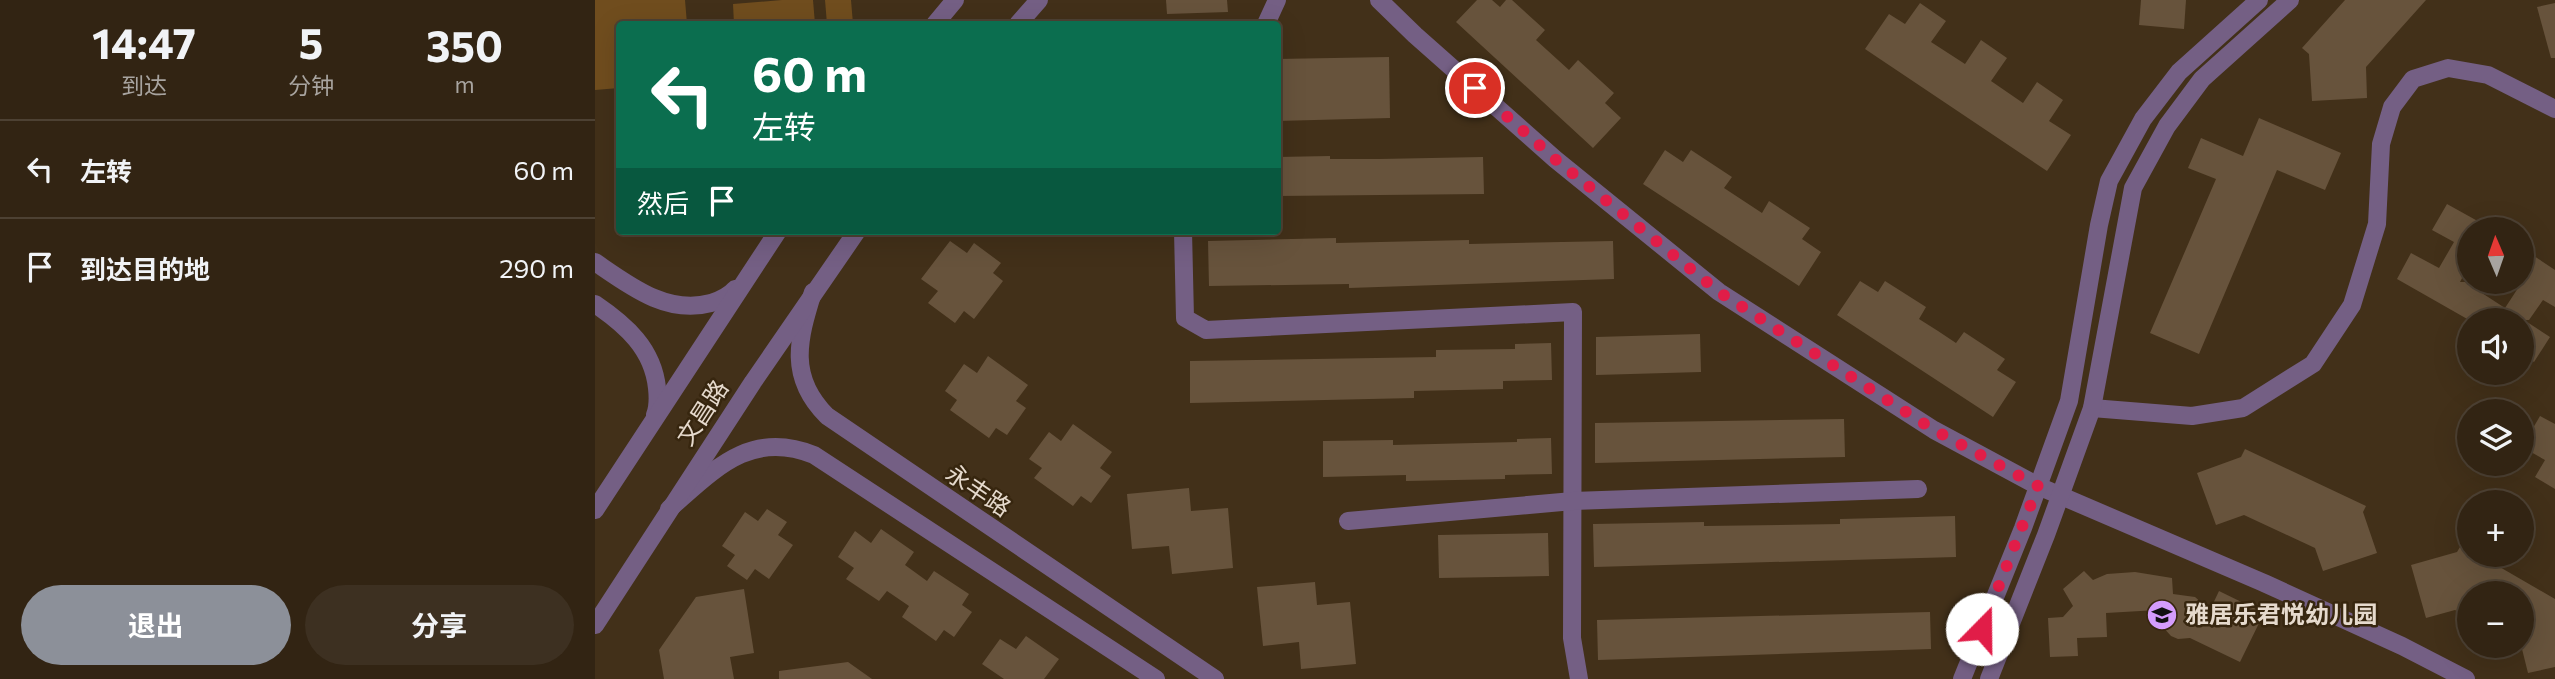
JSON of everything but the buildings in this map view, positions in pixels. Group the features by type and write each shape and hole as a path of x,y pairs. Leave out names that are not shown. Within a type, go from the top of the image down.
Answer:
{"street":[{"path":"938,21 955,0"},
{"path":"1021,21 1039,0"},
{"path":"1267,21 1277,0"},
{"path":"1379,0 1555,159 1719,292 1934,430 2038,486 2277,589 2402,646 2466,679"},
{"path":"1962,679 2069,401 2109,181 2143,118 2179,72 2259,0"},
{"path":"1989,679 2092,408 2133,188 2167,126 2202,79 2290,0"},
{"path":"2092,408 2192,416 2243,408 2313,364 2352,305 2377,224 2381,144 2392,107 2413,79 2448,68 2488,75 2555,110"},
{"name":"文昌路","path":"595,510 775,235"},
{"name":"文昌路","path":"595,625 813,292 854,235"},
{"path":"1183,235 1185,318 1206,330 1573,312 1572,638 1579,679"},
{"path":"595,262 644,294 681,306 702,305 719,300 731,293 752,271"},
{"name":"永丰路","path":"813,292 800,342 801,376 815,404 827,416 1215,679"},
{"path":"595,304 626,327 650,356 658,395 657,410 646,432"},
{"path":"669,509 731,458 766,446 800,449 814,455 1156,679"},
{"path":"1348,521 1573,501 1918,489"}],"shaded area":[{"path":"595,0 685,0 687,21 616,21 616,88 595,90"},
{"path":"813,0 815,21 734,21 733,4"},
{"path":"825,0 851,0 853,21 827,21"}],"place":[{"name":"雅居乐君悦幼儿园","path":"2162,615"}],"route":[{"path":"1475,88 1555,159 1719,292 1934,430 2038,486 1982,629"}]}
